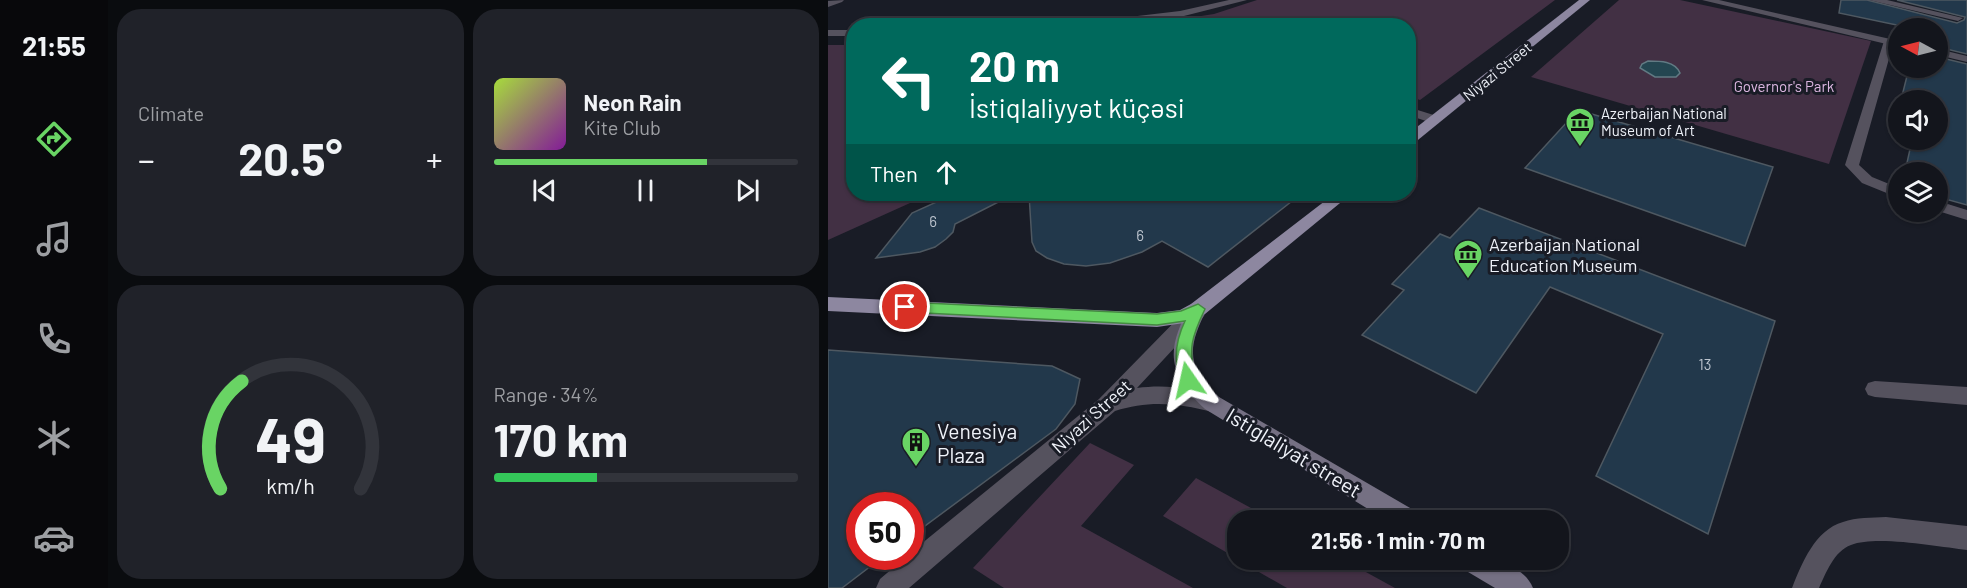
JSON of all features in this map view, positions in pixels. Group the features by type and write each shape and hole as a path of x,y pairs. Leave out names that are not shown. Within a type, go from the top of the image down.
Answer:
{"main road":[{"name":"Niyazi Street","path":"1416,135 1586,0"},
{"name":"Niyazi Street","path":"1198,309 1334,201"},
{"path":"828,304 1157,320 1184,316 1198,309"},
{"name":"Istiglaliyat street","path":"1198,309 1184,337 1183,358 1188,380 1212,403 1391,510"},
{"path":"1489,570 1520,588"}],"street":[{"path":"828,4 840,0"},
{"path":"1146,18 1180,14 1242,0"},
{"path":"1707,0 1888,41"},
{"path":"1874,0 1958,18"},
{"path":"828,33 846,33"},
{"path":"1948,54 1967,59"},
{"path":"1888,60 1852,165 1861,178 1888,189"},
{"path":"1416,114 1435,120"},
{"path":"1948,209 1967,215"},
{"name":"Niyazi Street","path":"889,588 1107,405 1198,309"},
{"path":"1875,389 1967,396"},
{"path":"1107,405 1131,396 1146,394 1176,394 1212,403"},
{"path":"1805,588 1821,554 1845,533 1886,529 1967,537"}],"green space":[{"path":"1257,0 1555,0 1420,100 1416,99 1416,18 1188,18 1214,14"},
{"name":"Governor's Park","path":"1619,0 1680,0 1871,41 1829,164 1531,77"},
{"path":"828,45 846,45 846,201 914,201 828,240"},
{"path":"1090,443 1134,465 1081,526 1193,588 1004,588 973,568"},
{"path":"1196,478 1255,510 1227,510 1227,553 1163,516"},
{"path":"1256,570 1362,570 1395,588 1287,588"}],"water":[{"path":"1648,61 1671,64 1680,73 1676,77 1655,77 1640,68"}],"building":[{"path":"1841,0 1867,0 1937,18 1888,18 1888,23 1839,13"},
{"path":"1897,0 1967,0 1967,54 1948,49 1948,21 1957,23 1965,17"},
{"path":"1948,59 1967,64 1967,205 1948,200 1948,162 1907,162 1910,150 1948,150 1948,90 1904,90 1906,78 1948,78"},
{"path":"1578,110 1773,167 1745,246 1525,168"},
{"path":"939,201 1000,201 955,224 953,232 935,247 920,252 876,258 912,213"},
{"path":"1029,201 1292,201 1208,267 1162,241 1142,252 1110,263 1086,266 1064,264 1047,258 1036,251 1032,242"},
{"path":"1479,208 1775,321 1708,534 1596,476 1663,334 1550,287 1476,393 1362,335 1404,290 1392,284 1440,234 1450,238"},
{"name":"Venesiya Plaza","path":"828,350 1052,366 1080,379 1075,404 1056,429 924,527 924,492 846,492 846,570 866,570 842,588 828,588"}],"place":[{"name":"Azerbaijan National Museum of Art","path":"1580,148"},
{"name":"Azerbaijan National Education Museum","path":"1468,280"},
{"name":"Venesiya Plaza","path":"916,468"}],"route":[{"path":"905,307 1157,320 1184,316 1198,309 1184,337 1183,358 1188,380"}]}
